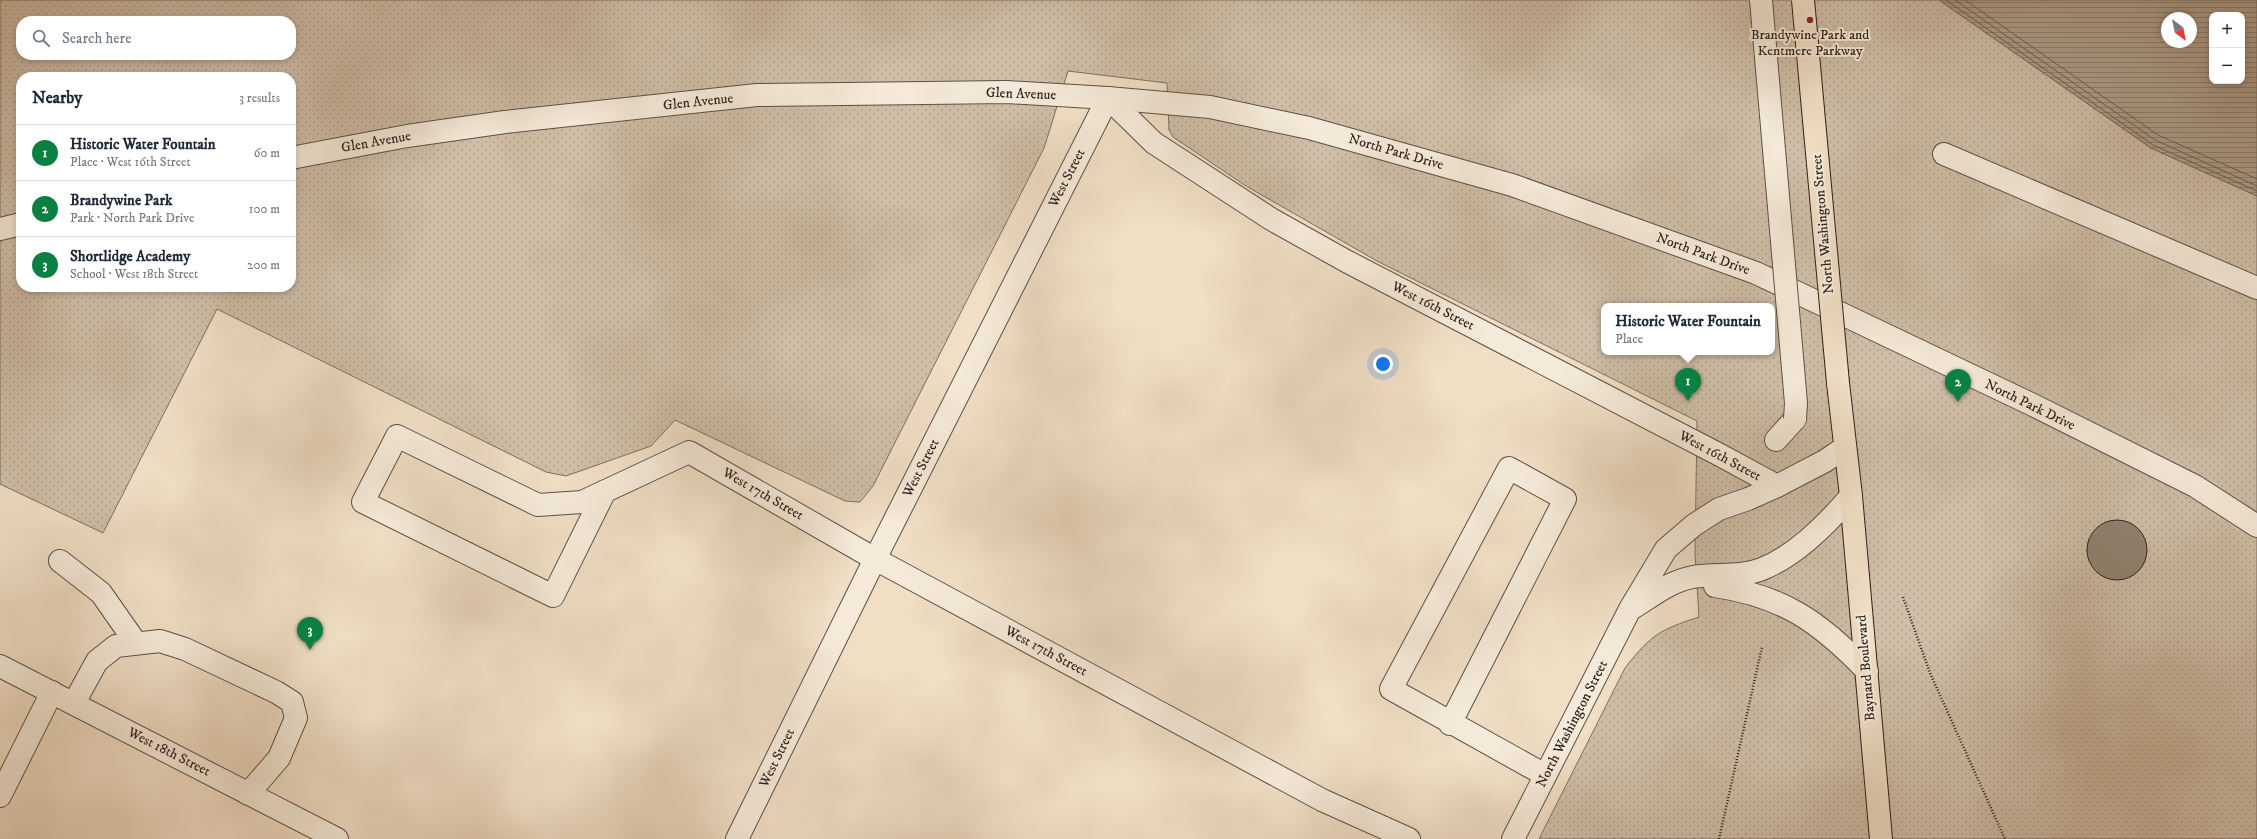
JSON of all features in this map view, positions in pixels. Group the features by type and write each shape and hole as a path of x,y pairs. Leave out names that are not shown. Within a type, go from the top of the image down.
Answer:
{"main road":[{"name":"North Washington Street","path":"1803,0 1844,448 1851,496"},
{"name":"Baynard Boulevard","path":"1851,496 1882,839"}],"street":[{"path":"1761,0 1796,403 1795,419 1776,440"},
{"name":"Glen Avenue","path":"296,157 407,136 505,122 757,95 1007,92 1108,98"},
{"name":"West 16th Street","path":"1108,98 1154,143 1271,219 1346,261 1777,486"},
{"name":"North Park Drive","path":"1108,98 1210,107 1309,128 1512,185 1663,238 1756,273 2031,404 2195,486 2257,526"},
{"name":"West Street","path":"737,839 875,559 1108,98"},
{"path":"1944,154 2257,288"},
{"path":"0,229 16,225"},
{"path":"397,436 538,505 582,502 606,491 553,596 363,502 397,436"},
{"name":"North Washington Street","path":"1513,839 1630,609 1666,550 1694,525 1719,509 1777,486 1819,464 1844,448"},
{"name":"West 17th Street","path":"606,491 689,452 875,559 1322,800 1409,839"},
{"path":"1450,724 1565,499 1509,468 1391,689 1450,724 1545,775"},
{"path":"1630,609 1674,582 1693,577 1742,575 1763,569 1786,555 1823,526 1851,496"},
{"path":"60,561 101,593 136,643"},
{"path":"1674,582 1745,590 1772,600 1825,630 1867,671"},
{"path":"74,703 97,661 116,646 160,641 185,649 276,692 292,702 296,718 279,758 248,794"},
{"name":"West 18th Street","path":"0,666 337,839"},
{"path":"0,796 52,692"}],"path":[{"path":"1903,597 1930,673 2005,839"},
{"path":"1719,839 1762,647"}],"shaded area":[{"path":"0,0 1939,0 2151,148 2257,196 2257,839 1539,839 1625,668 1642,648 1657,635 1674,626 1699,617 1695,554 1697,421 1377,261 1246,186 1173,137 1169,130 1167,83 1068,71 1044,148 873,486 860,502 845,501 675,420 651,446 566,476 546,472 217,309 103,533 0,484"}],"water":[{"path":"1939,0 2257,0 2257,196 2151,148"}],"building":[{"path":"2117,520 2134,525 2142,533 2147,550 2142,567 2134,575 2117,580 2100,575 2092,567 2087,550 2092,533 2100,525"}],"place":[{"name":"Brandywine Park and Kentmere Parkway","path":"1810,20"},
{"name":"Historic Water Fountain","path":"1688,401"},
{"name":"Brandywine Park","path":"1958,402"},
{"name":"Shortlidge Academy","path":"310,650"}]}
